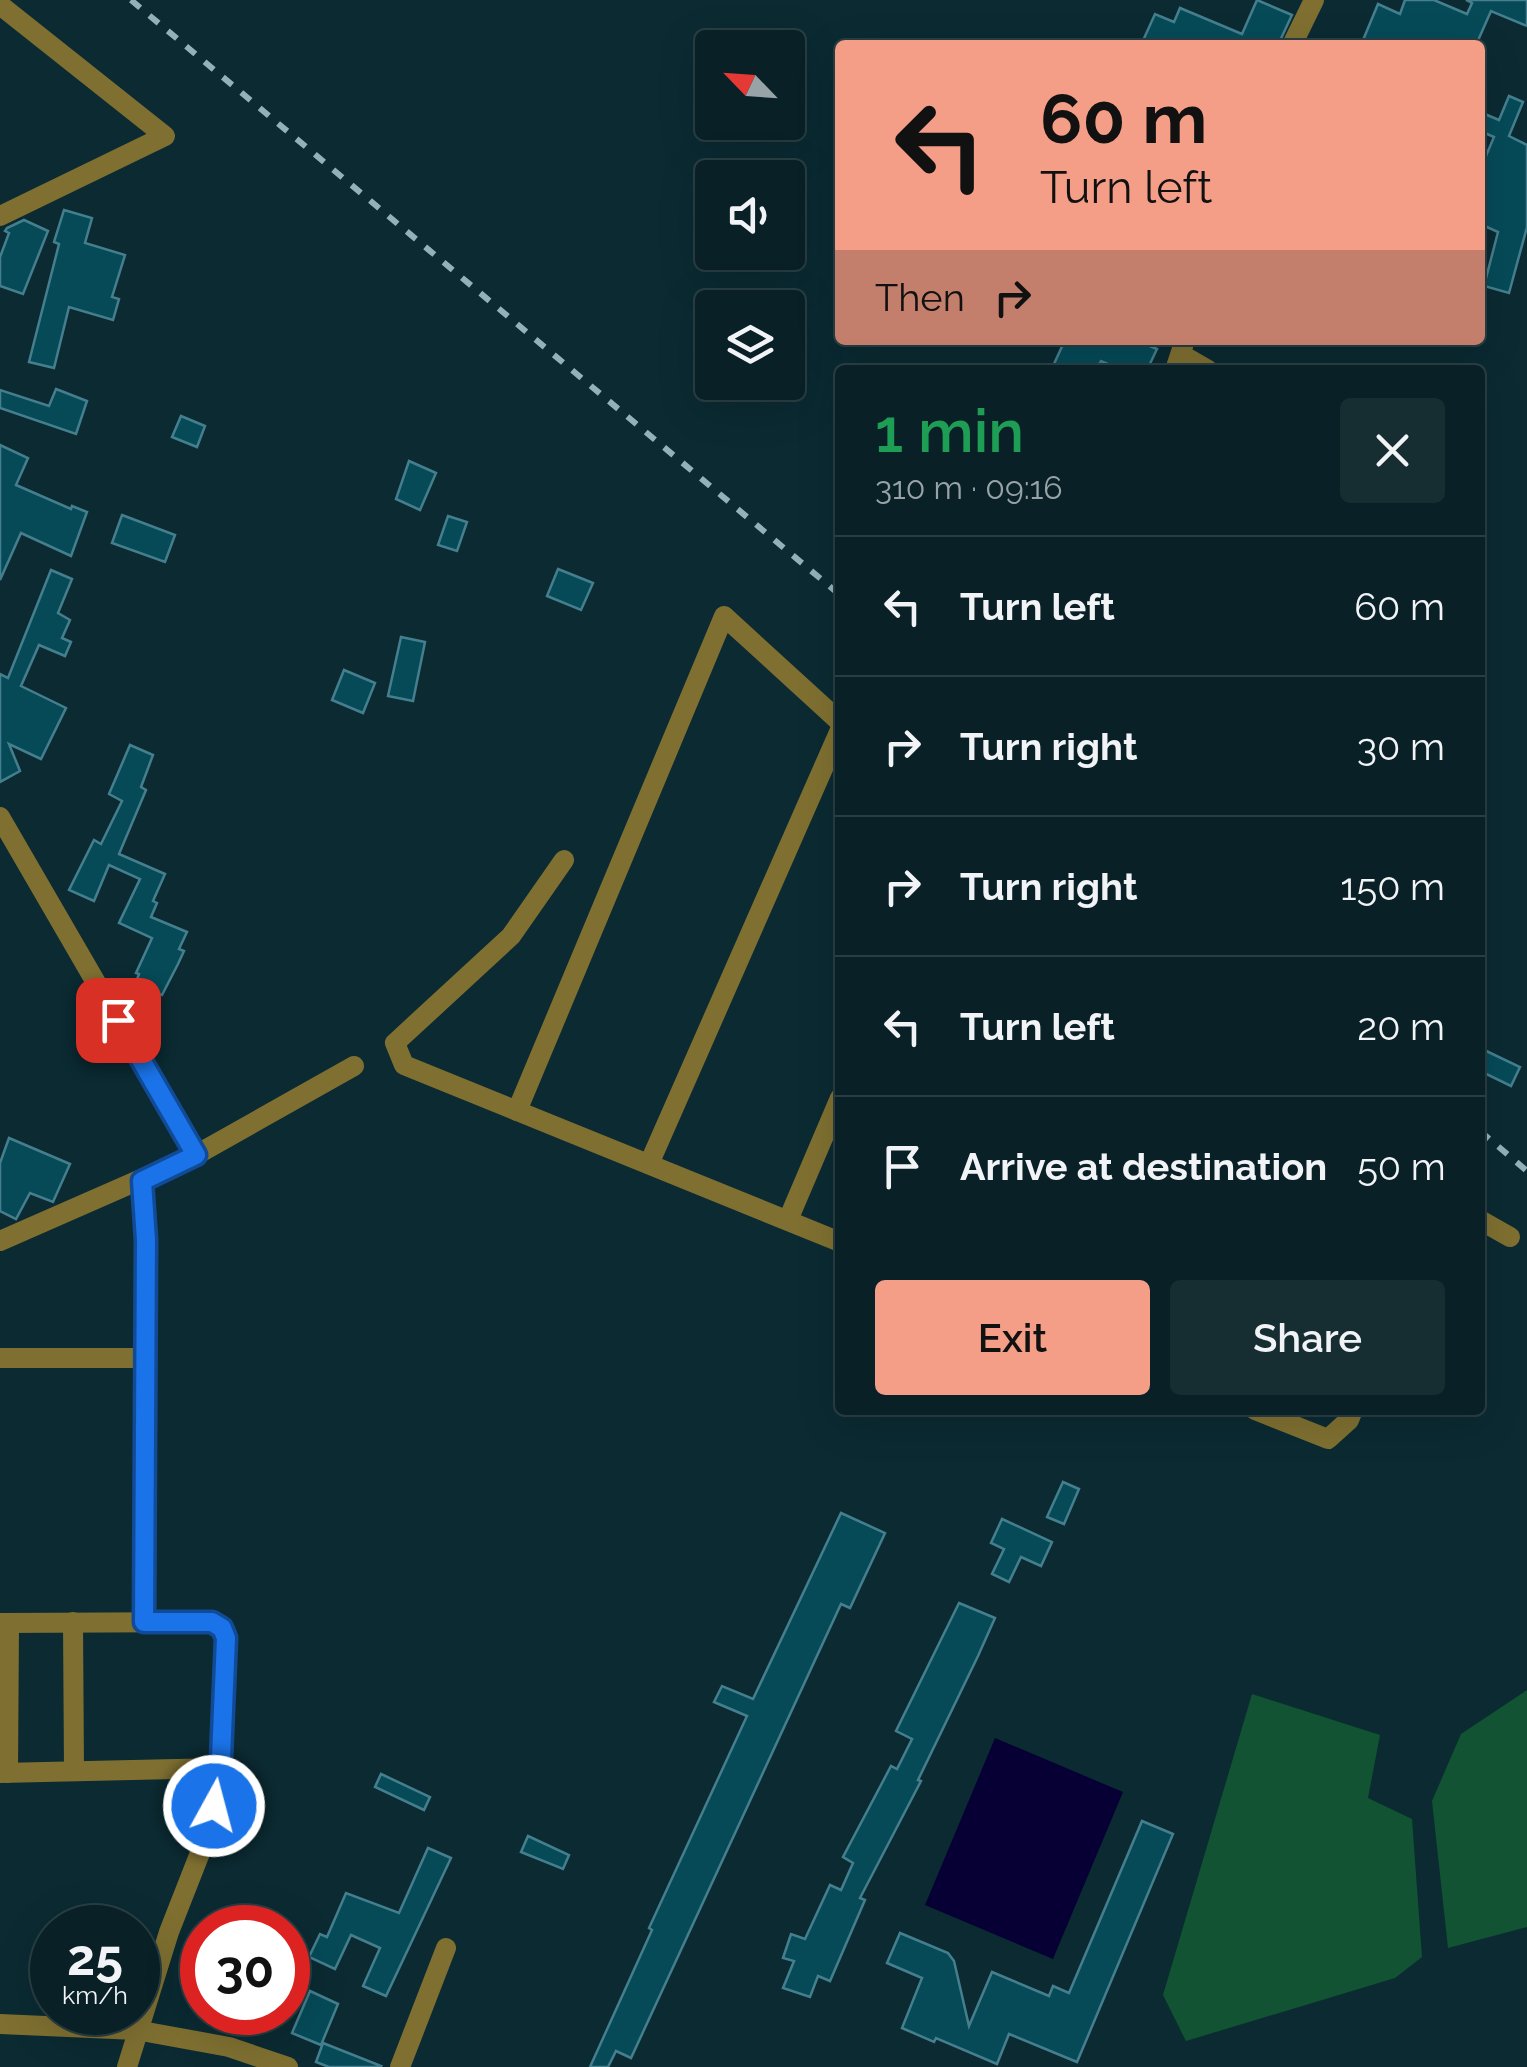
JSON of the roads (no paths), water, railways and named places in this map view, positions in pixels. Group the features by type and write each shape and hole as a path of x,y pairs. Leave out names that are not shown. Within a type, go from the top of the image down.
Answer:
{"street":[{"path":"1294,40 1314,0"},
{"path":"0,5 165,136 0,216"},
{"path":"517,1111 724,616 835,717"},
{"path":"648,1164 835,741"},
{"path":"0,817 196,1155"},
{"path":"564,860 511,936 395,1043 404,1065 835,1240"},
{"path":"0,1241 196,1155 354,1066"},
{"path":"788,1220 835,1110"},
{"path":"142,1181 146,1240 144,1622"},
{"path":"1485,1223 1510,1236"},
{"path":"0,1358 143,1358"},
{"path":"1268,1415 1328,1439 1351,1415"},
{"path":"74,1622 74,1771"},
{"path":"160,1964 209,1830 220,1768 226,1638 222,1628 212,1622 4,1623 4,1773 220,1768"},
{"path":"400,2067 446,1948"},
{"path":"0,2024 30,2025"},
{"path":"160,2034 229,2047 288,2067"},
{"path":"127,2067 135,2035"}],"railway":[{"path":"131,0 835,591"},
{"path":"1485,1135 1527,1171"}]}
